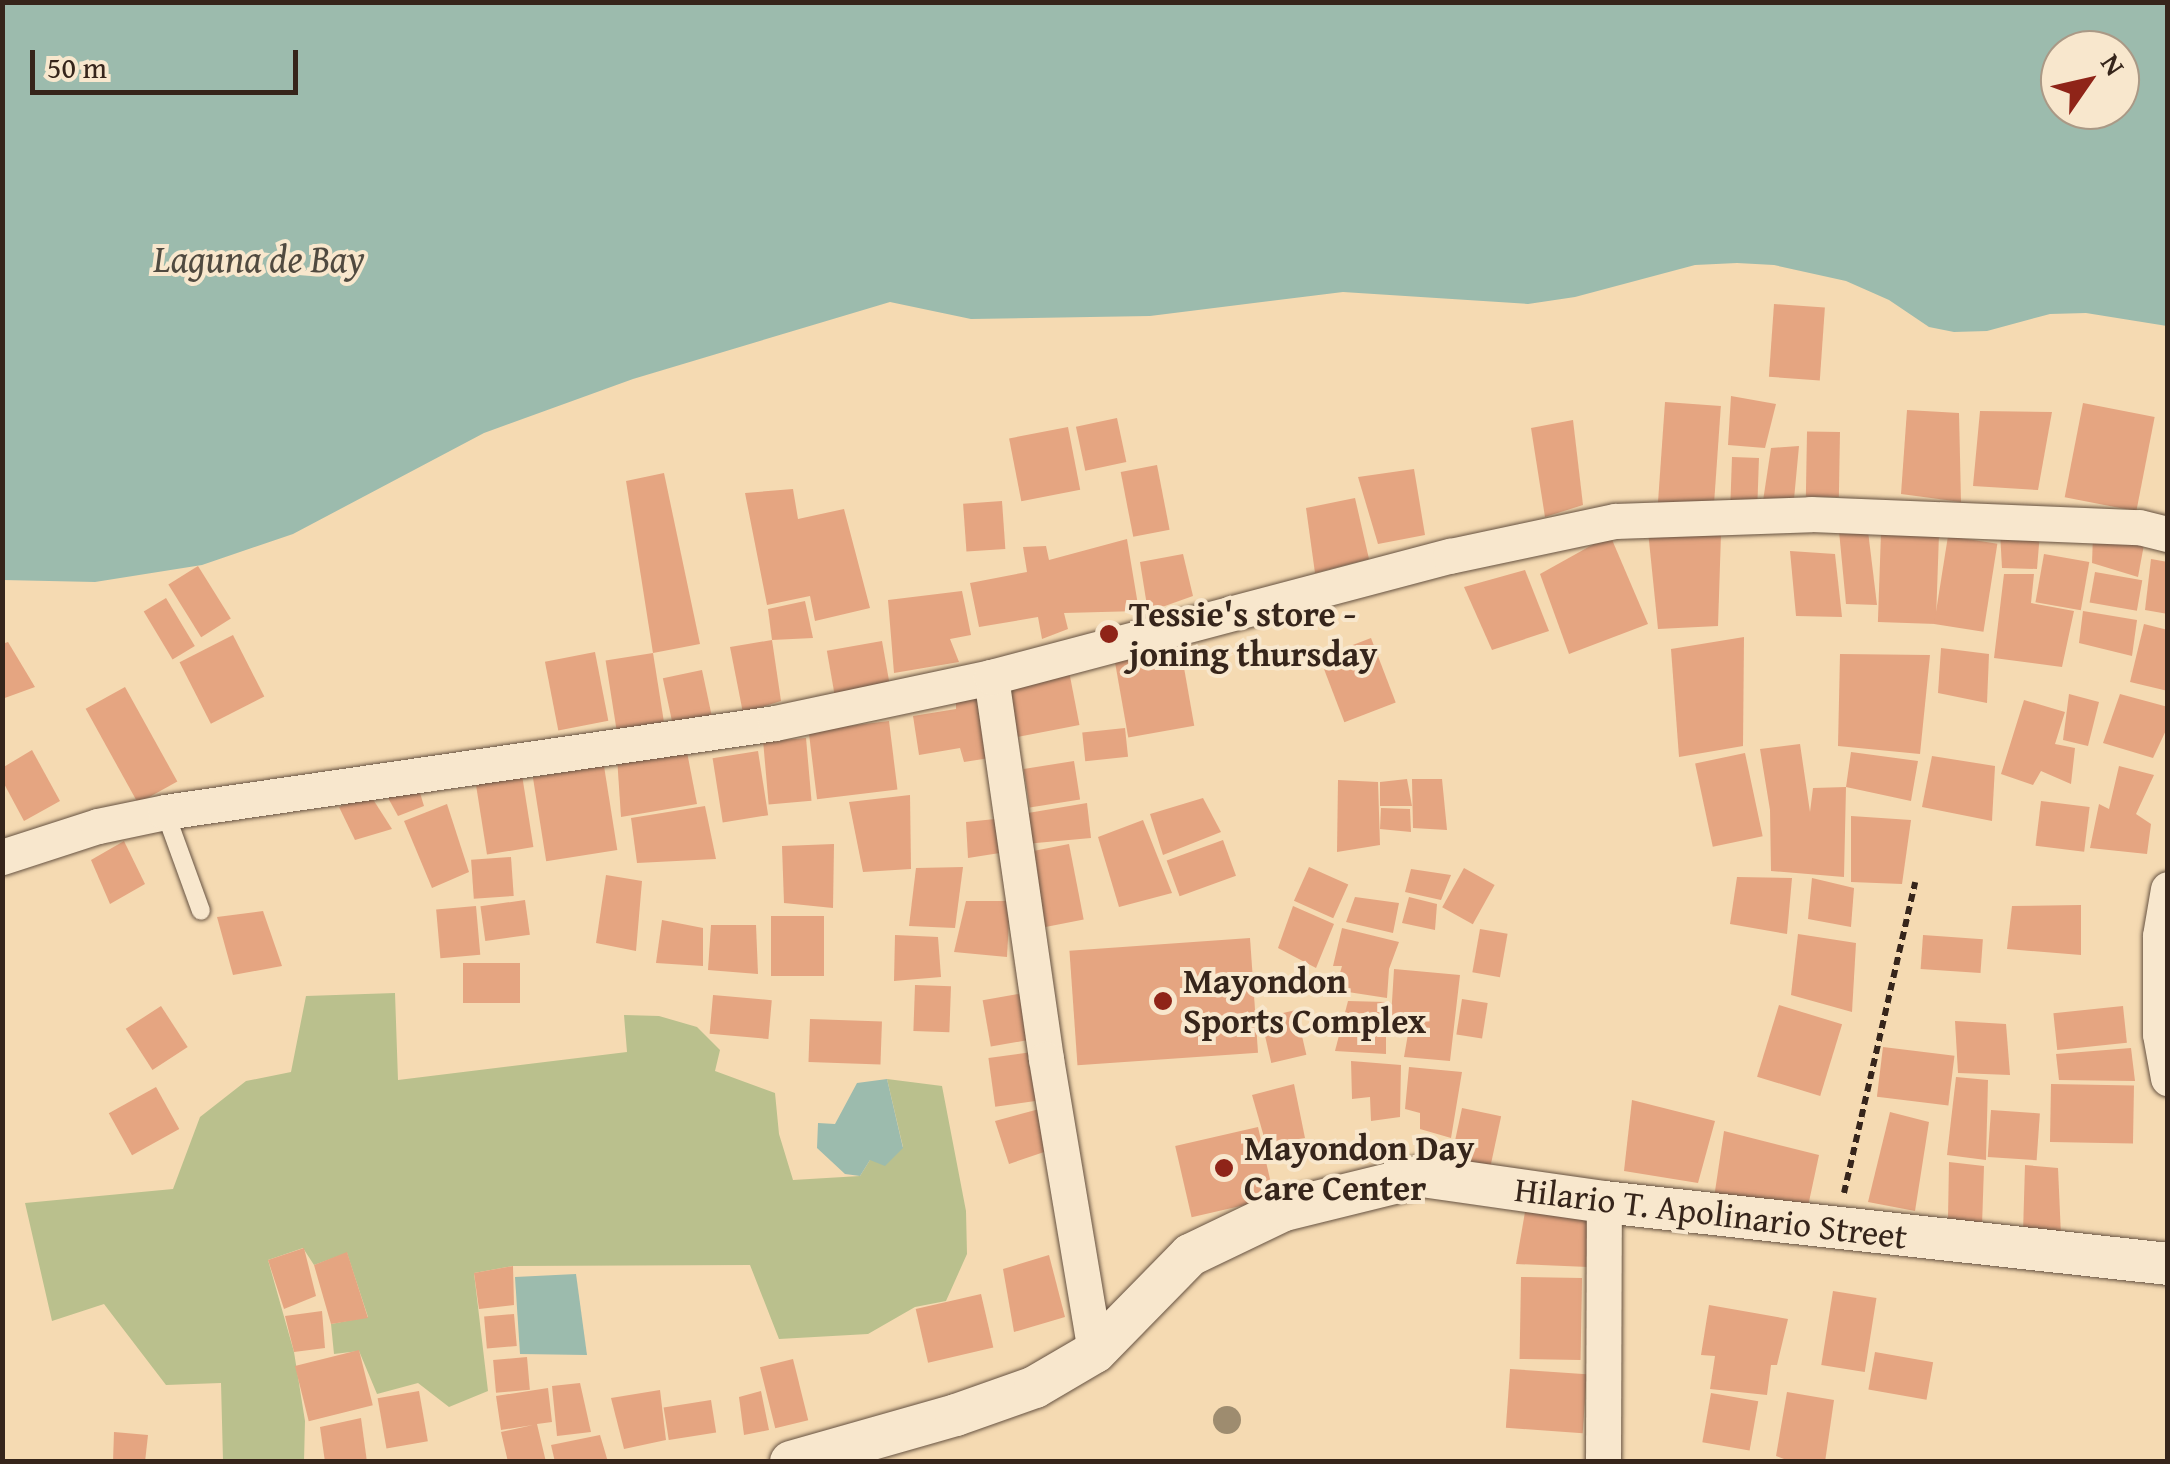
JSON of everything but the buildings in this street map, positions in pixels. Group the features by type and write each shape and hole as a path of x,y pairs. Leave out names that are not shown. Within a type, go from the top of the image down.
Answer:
{"street":[{"path":"2,856 82,831 165,812 775,723 991,678 1450,556 1615,521 1810,514 2121,526 2168,534"},
{"path":"991,678 1046,1060 1095,1352"},
{"path":"2168,889 2160,936 2160,1034 2168,1078"},
{"name":"Hilario T. Apolinario Street","path":"791,1462 1019,1392 1095,1352 1190,1254 1284,1210 1422,1176 1604,1202 2168,1264"},
{"path":"1603,1462 1604,1202"}],"lane":[{"path":"165,812 202,911"}],"path":[{"path":"1835,1228 1916,882"}],"green space":[{"path":"395,993 398,1080 627,1052 624,1015 659,1016 697,1027 720,1050 715,1071 775,1093 779,1134 793,1180 860,1176 870,1160 903,1147 887,1079 942,1086 966,1211 967,1254 946,1301 915,1307 868,1334 779,1339 750,1265 513,1266 474,1273 488,1391 449,1407 418,1383 377,1394 359,1351 334,1354 331,1324 368,1317 347,1253 314,1265 303,1248 268,1260 294,1352 305,1421 304,1461 223,1461 221,1383 166,1385 104,1304 52,1321 25,1203 173,1189 200,1117 246,1081 291,1072 306,996"}],"water":[{"name":"Laguna de Bay","path":"3,2 2167,3 2167,326 2086,313 2050,314 1987,331 1954,332 1929,327 1889,300 1846,281 1774,265 1737,263 1695,265 1575,297 1528,304 1343,292 1150,316 971,319 890,302 633,379 484,433 293,534 202,565 95,582 3,580"},
{"path":"887,1079 903,1148 885,1166 870,1160 860,1176 845,1174 817,1148 818,1123 835,1124 857,1083"},
{"path":"576,1274 587,1355 520,1354 515,1277"}],"place":[{"name":"Tessie's store - joning thursday","path":"1109,634"},
{"name":"Mayondon Sports Complex","path":"1163,1001"},
{"name":"Mayondon Day Care Center","path":"1224,1168"}]}
